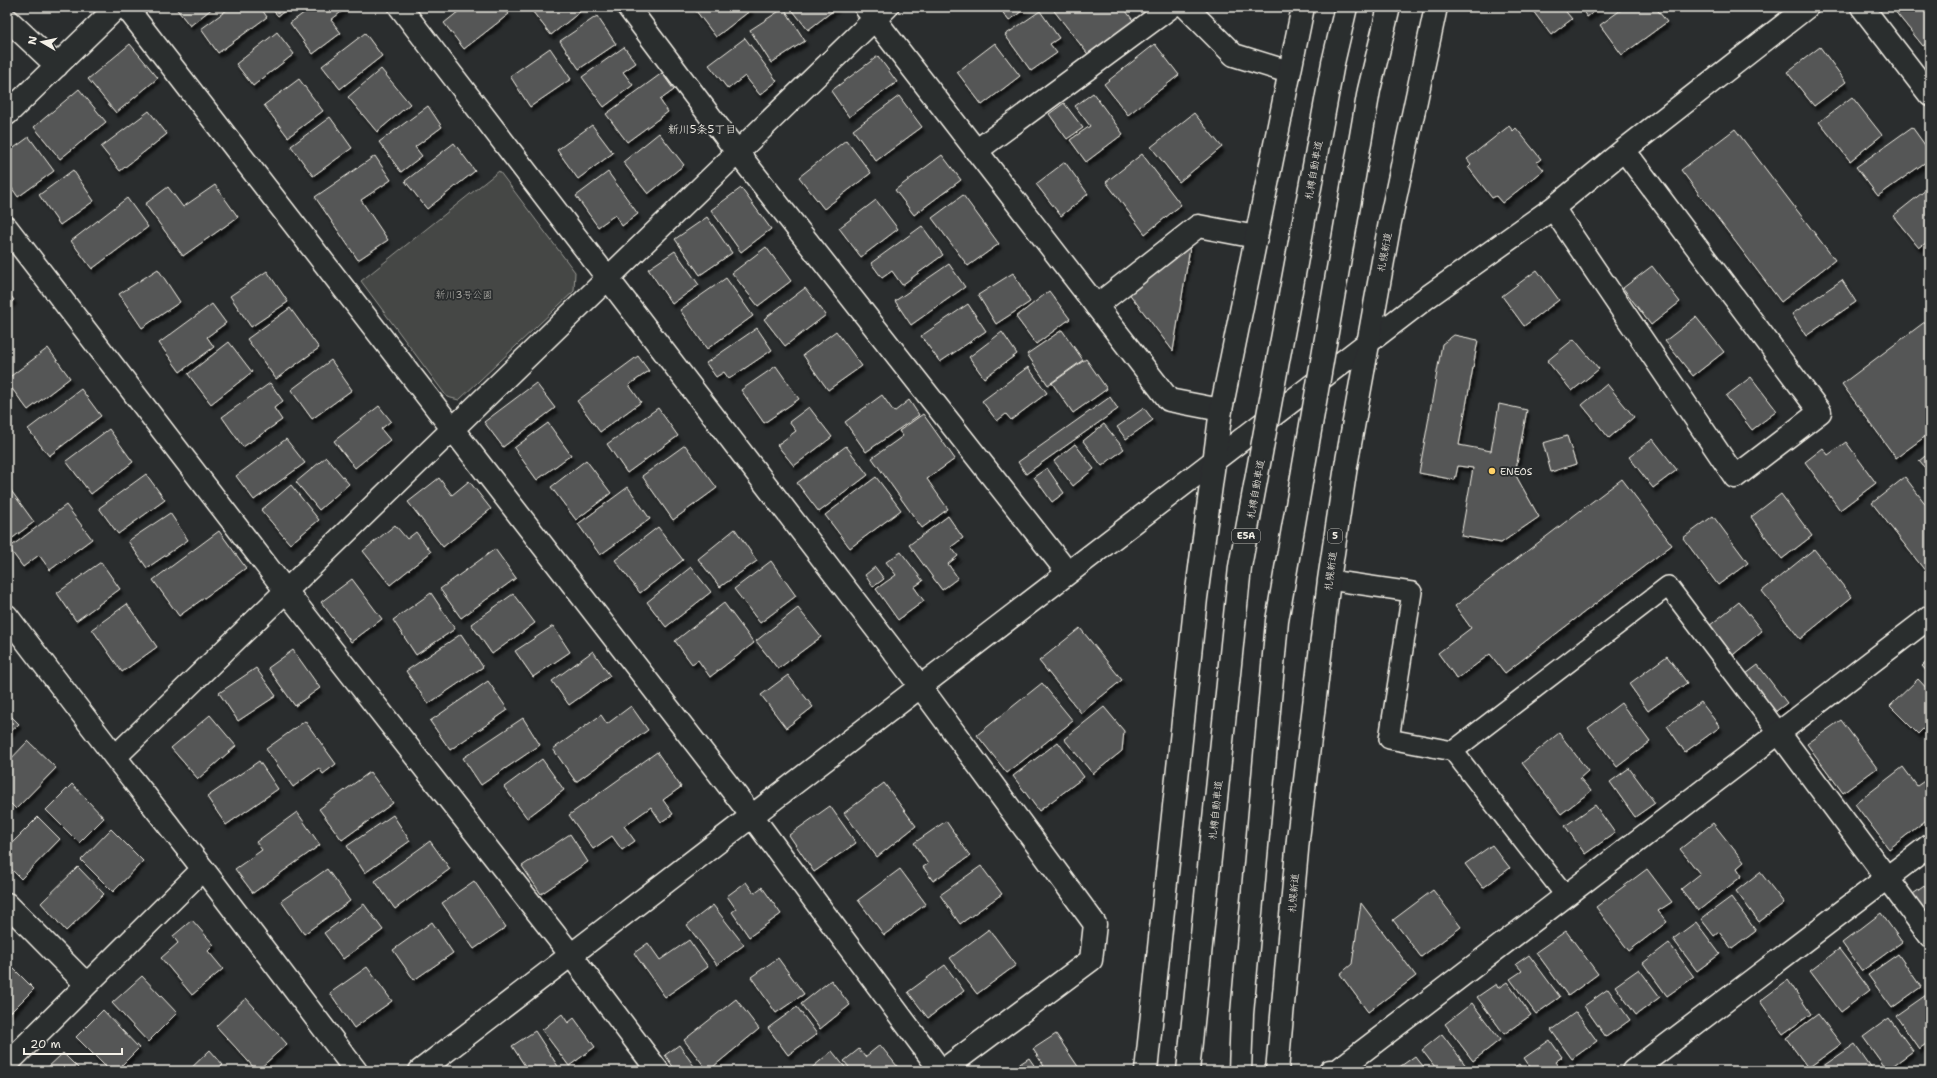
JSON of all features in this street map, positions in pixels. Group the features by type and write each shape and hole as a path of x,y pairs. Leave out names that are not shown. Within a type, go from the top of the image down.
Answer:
{"main road":[{"path":"7,114 117,7"},
{"path":"126,7 752,816 941,1071 1091,960 1095,924 920,686 400,7"},
{"path":"628,7 737,152 1068,573"},
{"path":"976,151 1171,7"},
{"path":"1186,7 1234,54 1289,72"},
{"path":"1146,1071 1196,598 1221,410 1303,7"},
{"name":"札樽自動車道","path":"1188,1071 1240,567 1333,63 1346,7"},
{"path":"1240,1071 1242,1014 1277,621 1369,90 1389,7"},
{"name":"札幌新道","path":"1277,1071 1298,839 1329,580 1346,466 1390,222 1436,7"},
{"path":"420,1071 1426,298 1553,208 1624,150 1807,7"},
{"path":"1862,7 1930,95"},
{"path":"115,757 737,152 875,11 976,151 1169,400 1221,410"},
{"path":"7,19 57,66"},
{"path":"1553,208 1736,477 1820,412 1624,150"},
{"path":"1096,306 1198,226 1256,237"},
{"path":"7,228 286,591 571,955 658,1071"},
{"path":"7,616 115,757 204,868 356,1071"},
{"path":"1330,1071 1337,1071 1930,617"},
{"path":"1779,733 1930,936"},
{"path":"1633,1071 1930,845"},
{"path":"7,1064 204,868"},
{"path":"7,904 86,984"}],"lane":[{"path":"1329,580 1412,592 1389,739 1453,751 1565,895"},
{"path":"1453,751 1668,586 1779,733"}],"green space":[{"name":"新川3号公園","path":"499,171 575,272 574,291 459,400 447,397 361,281"}],"building":[{"path":"175,7 214,7 190,26"},
{"path":"231,7 260,7 267,17 218,53 201,29"},
{"path":"270,7 290,7 278,16"},
{"path":"312,7 343,7 345,9 331,20 341,33 313,54 290,23"},
{"path":"464,7 503,7 509,14 464,49 444,23"},
{"path":"529,7 576,7 580,12 551,35"},
{"path":"693,7 749,7 751,10 716,37"},
{"path":"790,7 838,7 808,30"},
{"path":"999,7 1027,7 1009,21"},
{"path":"1051,7 1123,7 1135,23 1091,58"},
{"path":"1530,7 1562,7 1572,19 1551,35"},
{"path":"1580,7 1601,7 1587,17"},
{"path":"1625,7 1655,7 1667,22 1622,55 1600,25"},
{"path":"1898,7 1930,7 1930,41 1923,46 1894,10"},
{"path":"784,8 805,41 771,63 750,30"},
{"path":"1040,11 1059,38 1050,44 1057,53 1031,71 1005,35"},
{"path":"597,16 616,44 579,69 560,41"},
{"path":"277,32 294,54 253,86 236,64"},
{"path":"365,33 382,56 340,89 322,66"},
{"path":"745,38 777,81 760,95 745,76 728,89 709,65"},
{"path":"995,43 1020,76 982,105 957,72"},
{"path":"130,44 158,78 116,113 88,79"},
{"path":"1155,44 1179,75 1128,115 1104,84"},
{"path":"624,47 636,63 623,72 633,85 604,107 582,77"},
{"path":"1820,47 1846,82 1814,106 1787,72"},
{"path":"550,48 571,79 530,107 510,76"},
{"path":"878,56 897,82 849,117 831,91"},
{"path":"381,69 410,104 377,132 348,97"},
{"path":"662,73 674,90 660,100 668,112 627,142 606,114"},
{"path":"299,79 323,111 288,137 264,105"},
{"path":"79,89 106,122 60,159 34,127"},
{"path":"1093,93 1123,134 1086,162 1070,140 1090,126 1075,106"},
{"path":"899,96 922,127 876,161 853,130"},
{"path":"1852,97 1882,135 1850,161 1819,122"},
{"path":"1064,103 1083,128 1067,139 1049,114"},
{"path":"428,106 442,127 415,147 422,156 401,172 379,142"},
{"path":"149,111 167,134 120,171 101,147"},
{"path":"1194,113 1222,147 1179,182 1151,147"},
{"path":"330,117 352,148 313,176 291,146"},
{"path":"592,125 613,153 578,179 557,150"},
{"path":"1509,126 1513,131 1516,128 1541,159 1537,162 1544,170 1502,203 1496,196 1492,198 1468,167 1471,164 1467,159"},
{"path":"1912,127 1930,152 1930,159 1878,196 1856,167"},
{"path":"1735,129 1835,260 1781,302 1681,170"},
{"path":"659,133 684,165 648,194 623,162"},
{"path":"29,137 54,171 18,197 7,181 7,153"},
{"path":"846,140 871,173 824,209 799,177"},
{"path":"454,143 475,171 427,209 405,181"},
{"path":"1142,154 1181,205 1145,234 1106,182"},
{"path":"942,155 961,180 914,215 895,190"},
{"path":"375,156 391,180 361,200 388,240 358,260 315,197"},
{"path":"1065,162 1088,194 1061,216 1036,184"},
{"path":"73,170 94,201 60,225 39,195"},
{"path":"608,172 638,214 622,226 615,215 598,227 576,196"},
{"path":"215,185 238,217 183,256 145,204 168,187 183,207"},
{"path":"741,188 771,229 741,252 711,210"},
{"path":"1927,189 1930,193 1930,240 1919,248 1893,216"},
{"path":"963,195 999,244 968,266 932,218"},
{"path":"127,198 148,227 92,269 71,241"},
{"path":"876,200 898,229 861,257 839,228"},
{"path":"707,217 732,253 700,275 675,239"},
{"path":"922,226 943,255 902,285 892,271 882,278 871,263"},
{"path":"1191,242 1173,351 1128,292"},
{"path":"766,247 791,281 758,306 732,273"},
{"path":"675,251 699,285 672,304 648,269"},
{"path":"949,264 965,287 911,325 895,301"},
{"path":"1652,266 1680,302 1651,325 1623,288"},
{"path":"158,269 180,302 142,328 119,294"},
{"path":"1537,270 1559,300 1524,326 1502,296"},
{"path":"267,271 288,302 251,327 230,296"},
{"path":"1013,273 1030,302 996,324 978,295"},
{"path":"726,278 753,316 707,349 680,310"},
{"path":"1842,280 1856,302 1806,336 1792,314"},
{"path":"805,288 826,315 785,346 764,319"},
{"path":"7,291 14,300 7,306"},
{"path":"1049,291 1070,319 1036,344 1016,317"},
{"path":"212,304 226,323 207,337 214,347 180,372 159,343"},
{"path":"968,304 986,331 940,362 921,336"},
{"path":"290,308 319,348 276,379 247,339"},
{"path":"1696,317 1724,352 1693,376 1665,341"},
{"path":"1930,318 1930,433 1896,458 1842,384"},
{"path":"757,328 772,350 729,379 724,372 716,377 706,363"},
{"path":"1062,330 1083,360 1048,385 1027,354"},
{"path":"836,331 862,366 828,390 803,355"},
{"path":"1002,332 1017,354 984,378 969,357"},
{"path":"1454,335 1478,340 1459,445 1491,451 1499,404 1527,410 1515,474 1539,517 1501,543 1461,536 1473,468 1458,466 1455,480 1419,473 1442,344"},
{"path":"1574,339 1599,369 1572,391 1547,361"},
{"path":"229,342 252,372 211,404 188,374"},
{"path":"48,348 70,378 28,410 7,382 7,379"},
{"path":"638,356 649,371 629,385 641,402 600,432 577,401"},
{"path":"1086,359 1107,389 1073,413 1052,383"},
{"path":"331,360 352,390 312,419 291,390"},
{"path":"776,366 799,399 764,423 741,390"},
{"path":"1028,367 1047,393 1011,420 1006,414 997,421 982,401"},
{"path":"1751,377 1777,411 1752,430 1726,396"},
{"path":"270,383 283,401 274,408 282,420 243,447 222,417"},
{"path":"536,383 555,408 503,447 484,422"},
{"path":"1607,384 1634,417 1609,438 1582,405"},
{"path":"81,389 101,416 49,456 28,429"},
{"path":"882,395 894,412 909,400 919,415 866,452 845,422"},
{"path":"1110,397 1118,409 1026,474 1018,462"},
{"path":"379,406 391,421 381,429 390,440 355,468 334,441"},
{"path":"809,407 832,437 794,466 777,445 796,431 789,422"},
{"path":"658,408 678,436 627,473 607,444"},
{"path":"1144,408 1153,420 1126,439 1117,427"},
{"path":"923,414 955,459 927,479 948,509 922,528 872,458 903,436 899,431"},
{"path":"548,423 571,455 537,480 514,448"},
{"path":"1104,424 1124,449 1102,466 1083,441"},
{"path":"109,429 133,462 91,494 66,461"},
{"path":"1567,436 1576,464 1551,472 1543,443"},
{"path":"286,439 305,463 254,500 236,476"},
{"path":"1653,439 1677,470 1653,488 1629,457"},
{"path":"1846,442 1876,483 1840,510 1805,462 1823,448 1828,455"},
{"path":"1075,444 1094,469 1073,486 1054,461"},
{"path":"685,445 717,488 673,520 642,476"},
{"path":"846,446 868,475 819,512 797,483"},
{"path":"1930,452 1930,474 1919,461"},
{"path":"326,457 349,484 319,510 296,482"},
{"path":"586,460 611,493 576,520 551,487"},
{"path":"1047,468 1064,493 1052,502 1034,477"},
{"path":"146,474 165,500 118,534 99,508"},
{"path":"876,477 901,510 850,548 825,515"},
{"path":"1905,477 1930,510 1930,577 1872,503"},
{"path":"439,478 452,495 469,481 491,509 443,547 408,502"},
{"path":"1622,479 1672,545 1505,673 1490,654 1457,679 1438,653 1471,628 1455,606"},
{"path":"7,485 34,522 10,540 7,536"},
{"path":"291,485 319,520 290,544 261,510"},
{"path":"628,487 650,519 600,555 578,524"},
{"path":"1781,494 1812,536 1782,559 1751,517"},
{"path":"66,505 92,539 50,570 39,555 23,567 9,548"},
{"path":"170,513 188,540 147,568 128,541"},
{"path":"948,516 963,538 951,547 958,556 948,564 958,578 942,590 909,545"},
{"path":"1713,516 1748,563 1718,585 1683,538"},
{"path":"395,525 407,539 416,532 431,552 390,585 363,551"},
{"path":"658,527 683,560 640,593 615,560"},
{"path":"735,529 757,561 720,587 698,559"},
{"path":"219,531 246,568 179,616 153,580"},
{"path":"495,549 516,578 461,618 440,589"},
{"path":"1814,549 1852,597 1800,639 1762,591"},
{"path":"901,552 923,581 914,587 924,601 898,620 876,589 896,575 886,562"},
{"path":"771,561 796,596 760,623 734,589"},
{"path":"101,562 120,589 76,621 57,593"},
{"path":"691,567 711,592 666,627 647,602"},
{"path":"875,567 884,579 873,587 865,575"},
{"path":"352,579 382,619 351,642 321,602"},
{"path":"431,593 455,629 416,655 393,620"},
{"path":"513,594 535,623 492,654 471,624"},
{"path":"1739,602 1762,631 1728,659 1704,630"},
{"path":"724,603 754,643 710,677 698,660 692,664 675,641"},
{"path":"127,604 157,647 122,672 92,629"},
{"path":"798,608 821,637 778,669 756,641"},
{"path":"553,626 570,652 533,677 515,651"},
{"path":"1080,628 1122,680 1081,713 1039,661"},
{"path":"461,634 483,667 428,704 406,671"},
{"path":"293,650 320,688 295,706 268,668"},
{"path":"593,651 610,676 569,705 552,681"},
{"path":"1667,656 1687,683 1648,711 1629,684"},
{"path":"1930,659 1930,675 1922,666"},
{"path":"1758,665 1787,703 1771,715 1742,677"},
{"path":"256,668 276,696 238,721 219,693"},
{"path":"788,675 813,707 786,728 761,695"},
{"path":"1918,679 1930,692 1930,722 1918,734 1890,706"},
{"path":"488,681 508,710 450,750 430,721"},
{"path":"1042,683 1073,721 1007,773 977,735"},
{"path":"1701,702 1720,727 1685,752 1667,726"},
{"path":"1621,703 1650,742 1617,767 1588,728"},
{"path":"631,706 648,730 576,782 553,749 601,715 607,724"},
{"path":"1104,707 1124,731 1122,751 1093,774 1064,739"},
{"path":"7,712 19,724 7,735"},
{"path":"210,715 236,746 198,779 171,748"},
{"path":"523,718 540,745 481,785 463,758"},
{"path":"1841,720 1877,768 1843,793 1807,744"},
{"path":"305,721 336,764 323,774 319,768 293,787 266,749"},
{"path":"1559,733 1588,771 1580,778 1591,791 1561,814 1522,763"},
{"path":"28,741 56,768 16,809 7,800 7,763"},
{"path":"1058,742 1084,777 1039,811 1013,776"},
{"path":"657,752 681,787 663,800 673,814 661,822 651,807 624,826 635,841 622,850 612,836 593,849 569,815"},
{"path":"542,759 564,790 527,818 504,787"},
{"path":"259,761 278,789 226,825 207,797"},
{"path":"1903,767 1917,786 1930,777 1930,817 1889,849 1855,804"},
{"path":"1629,768 1655,803 1635,817 1610,782"},
{"path":"370,772 393,803 342,840 319,809"},
{"path":"884,783 916,826 877,857 844,813"},
{"path":"72,784 104,818 79,843 46,810"},
{"path":"1595,805 1615,833 1585,854 1565,826"},
{"path":"830,806 856,843 814,872 789,835"},
{"path":"297,812 320,845 253,893 235,869 262,850 256,842"},
{"path":"393,815 410,841 365,873 347,846"},
{"path":"38,817 60,839 21,879 7,865 7,848"},
{"path":"946,821 970,856 933,881 923,867 928,864 914,843"},
{"path":"1713,823 1744,862 1737,868 1742,876 1698,911 1681,889 1700,874 1680,849"},
{"path":"111,829 143,861 113,892 81,860"},
{"path":"570,834 588,862 541,894 522,866"},
{"path":"430,841 450,869 395,909 375,881"},
{"path":"1492,845 1510,868 1483,888 1465,864"},
{"path":"981,866 1002,894 960,924 940,895"},
{"path":"78,867 104,894 66,931 41,903"},
{"path":"327,869 350,901 304,934 281,901"},
{"path":"900,869 926,904 884,935 858,900"},
{"path":"1647,869 1672,902 1658,911 1667,922 1629,951 1596,907"},
{"path":"1760,872 1784,903 1759,922 1736,891"},
{"path":"474,881 506,927 474,949 442,903"},
{"path":"746,882 754,893 762,887 781,914 749,937 732,912 736,909 727,896"},
{"path":"1930,882 1930,919 1910,896"},
{"path":"1433,890 1461,927 1421,957 1393,920"},
{"path":"1731,897 1756,931 1732,949 1719,932 1714,936 1701,919"},
{"path":"1361,903 1416,976 1368,1012 1340,974 1352,964"},
{"path":"364,904 383,930 343,959 324,933"},
{"path":"713,905 744,945 717,965 687,925"},
{"path":"1881,913 1902,942 1862,971 1842,943"},
{"path":"192,920 214,945 208,951 223,969 192,995 161,958 178,943 173,936"},
{"path":"432,922 453,953 414,980 393,950"},
{"path":"1696,922 1720,954 1697,971 1673,939"},
{"path":"989,929 1016,965 977,994 950,958"},
{"path":"1566,931 1598,974 1568,996 1536,952"},
{"path":"689,940 708,967 665,997 634,953 648,943 660,960"},
{"path":"1669,943 1694,977 1667,996 1643,963"},
{"path":"1839,949 1870,990 1841,1012 1810,971"},
{"path":"1898,954 1921,987 1892,1008 1868,975"},
{"path":"1529,955 1560,997 1536,1014 1510,979 1522,971 1516,964"},
{"path":"778,958 804,994 776,1013 751,977"},
{"path":"7,962 34,989 7,1016"},
{"path":"945,965 964,991 928,1018 908,992"},
{"path":"367,967 392,1001 354,1028 330,993"},
{"path":"1639,969 1660,997 1636,1015 1615,986"},
{"path":"142,976 177,1013 148,1042 112,1003"},
{"path":"831,980 850,1005 820,1029 801,1004"},
{"path":"1788,980 1811,1014 1783,1034 1760,1001"},
{"path":"1507,982 1531,1015 1504,1034 1477,997 1496,984 1498,988"},
{"path":"1608,989 1630,1020 1606,1037 1584,1006"},
{"path":"1926,995 1930,1000 1930,1041 1919,1049 1896,1016"},
{"path":"246,998 287,1044 257,1071 216,1026"},
{"path":"736,999 759,1029 708,1071 684,1040"},
{"path":"1472,1003 1500,1040 1473,1061 1445,1024"},
{"path":"797,1007 817,1034 788,1055 768,1028"},
{"path":"103,1010 139,1048 116,1071 110,1071 76,1037"},
{"path":"1576,1012 1597,1041 1572,1059 1551,1030"},
{"path":"562,1014 568,1023 574,1018 595,1047 569,1066 542,1030"},
{"path":"1818,1014 1841,1044 1808,1068 1786,1038"},
{"path":"1889,1018 1913,1051 1887,1070 1863,1037"},
{"path":"535,1031 561,1071 517,1071 525,1066 512,1046"},
{"path":"1056,1034 1081,1071 1047,1071 1033,1049"},
{"path":"1442,1034 1470,1071 1438,1071 1422,1050"},
{"path":"1550,1040 1562,1057 1555,1062 1562,1071 1533,1071 1524,1058"},
{"path":"1855,1044 1874,1071 1816,1071"},
{"path":"679,1045 694,1066 686,1071 676,1071 665,1055"},
{"path":"880,1045 901,1071 852,1071 844,1061 859,1049 865,1057"},
{"path":"210,1050 223,1065 216,1071 188,1071"},
{"path":"832,1051 848,1071 808,1071"},
{"path":"63,1053 81,1071 44,1071"},
{"path":"1415,1056 1427,1071 1394,1071"},
{"path":"1029,1058 1038,1071 1009,1071"},
{"path":"1519,1064 1524,1071 1509,1071"}],"place":[{"name":"ENEOS","path":"1492,471"}],"district":[{"name":"新川5条5丁目","path":"702,129"}]}
